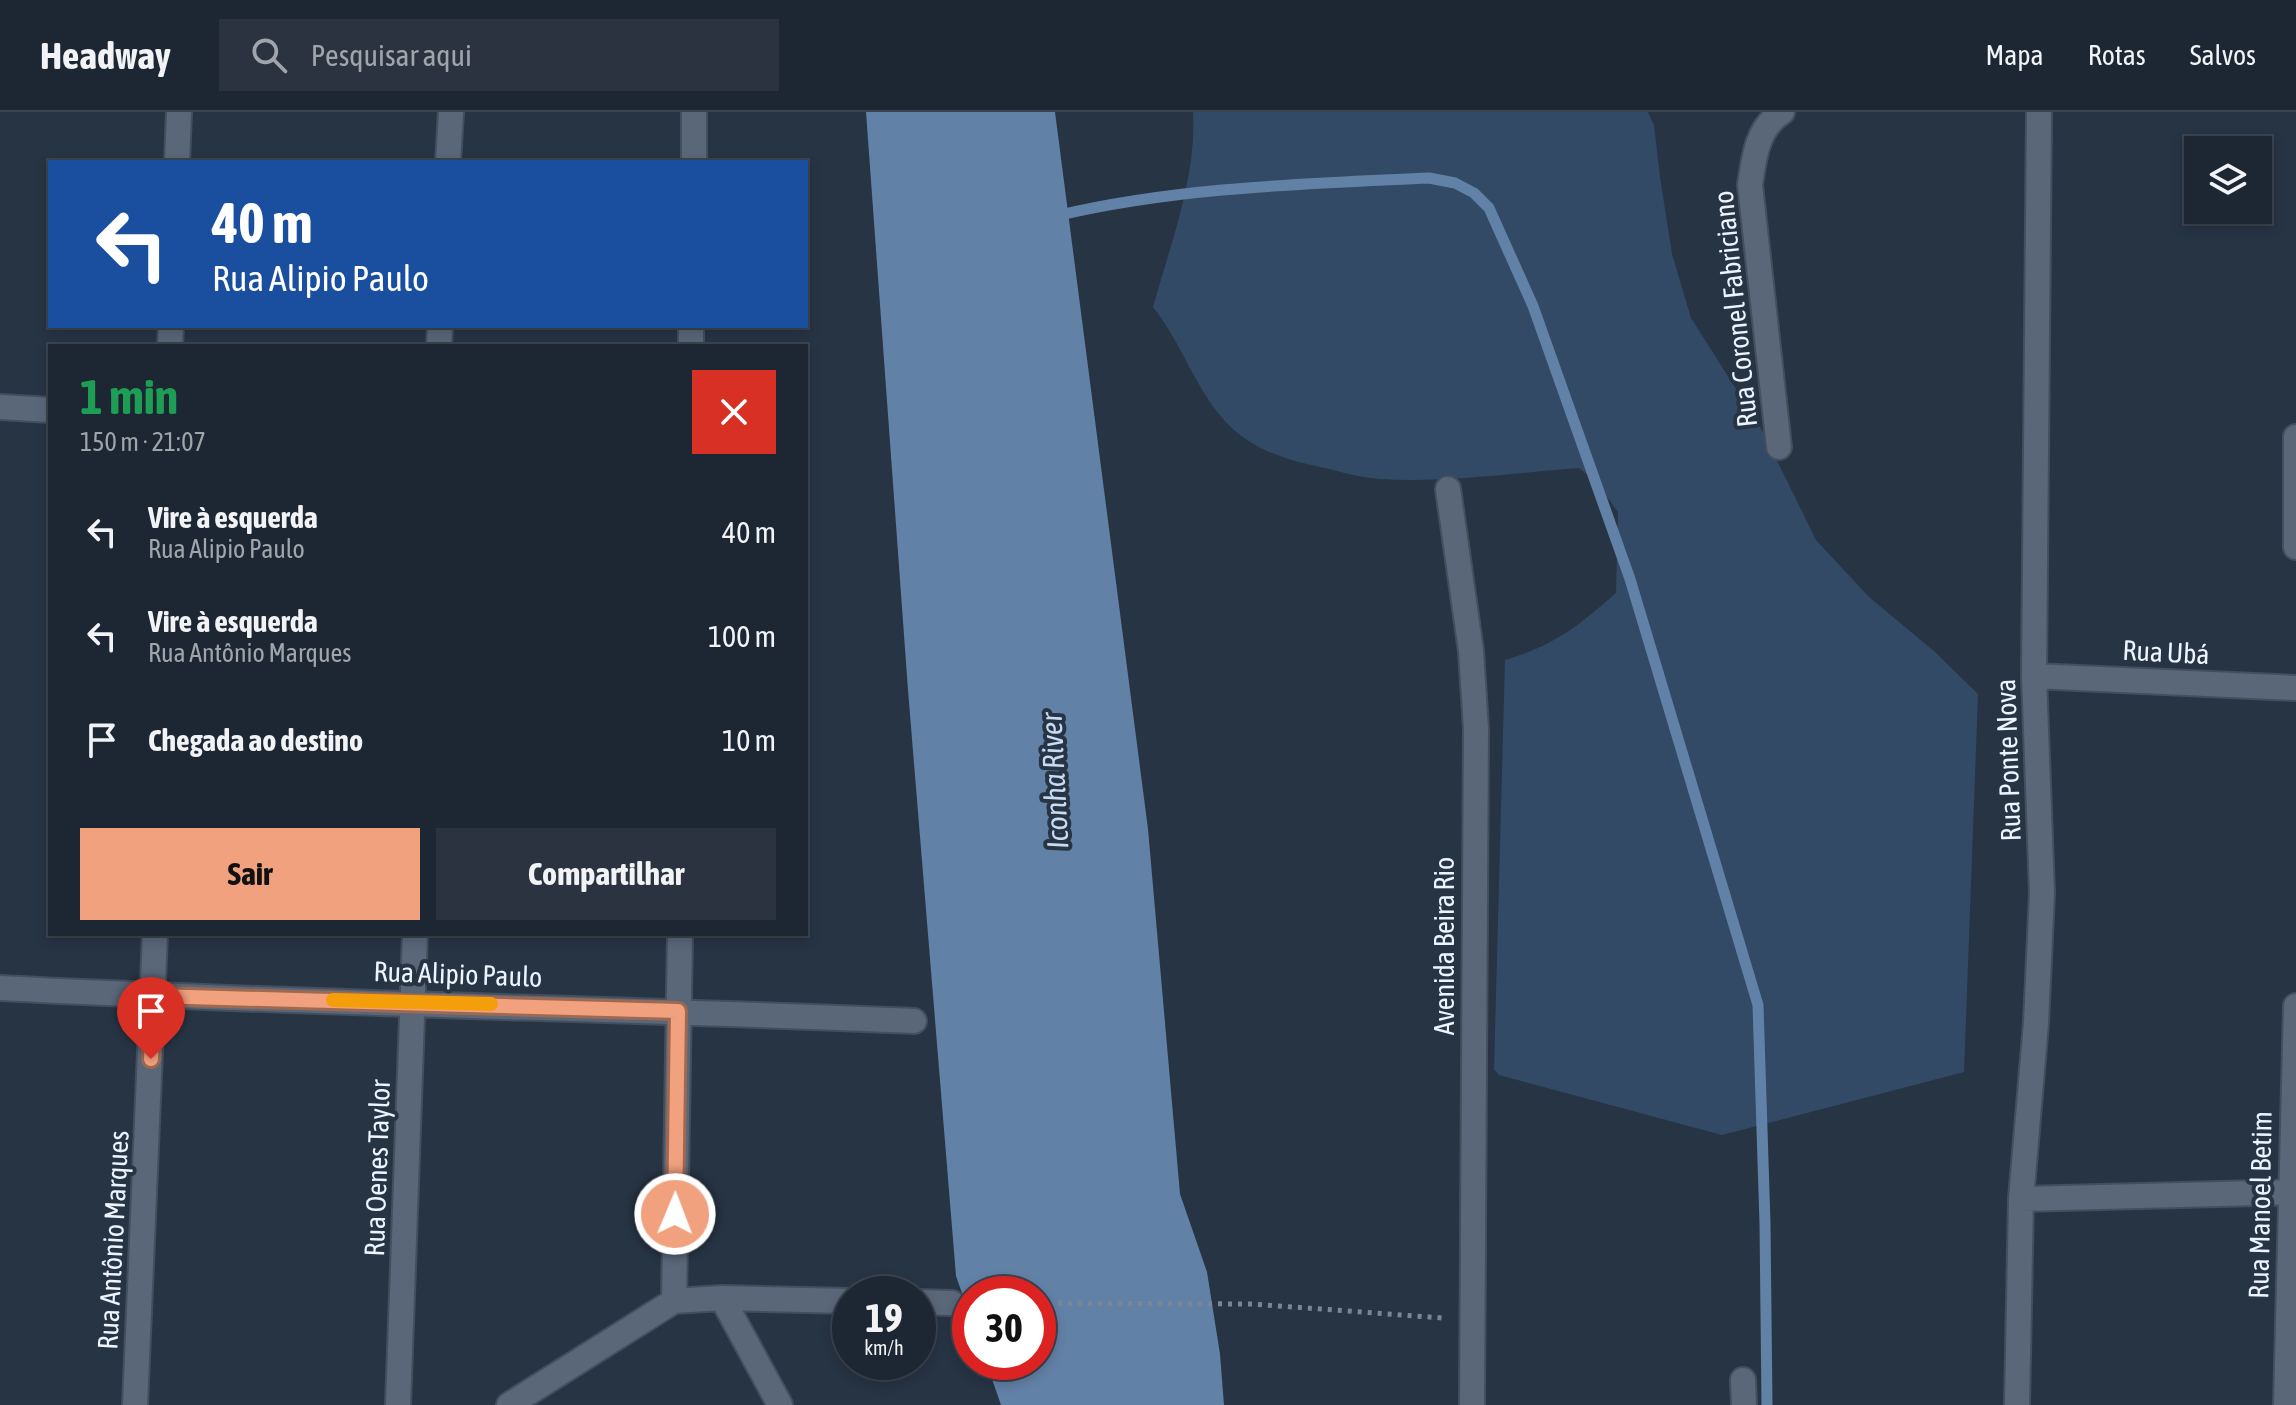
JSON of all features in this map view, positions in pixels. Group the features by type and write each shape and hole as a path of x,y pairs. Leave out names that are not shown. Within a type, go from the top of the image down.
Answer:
{"street":[{"path":"177,160 179,112"},
{"path":"448,160 451,112"},
{"path":"694,112 694,160"},
{"name":"Rua Ponte Nova","path":"2017,1405 2021,1199 2036,1023 2042,893 2034,676 2039,112"},
{"name":"Rua Coronel Fabriciano","path":"1776,116 1756,148 1750,185 1779,447"},
{"path":"0,407 48,410"},
{"path":"2296,437 2296,547"},
{"name":"Avenida Beira Rio","path":"1448,489 1471,651 1476,729 1472,1405"},
{"name":"Rua Ubá","path":"2034,676 2296,688"},
{"name":"Rua Antônio Marques","path":"135,1405 155,936"},
{"name":"Rua Oenes Taylor","path":"398,1405 415,936"},
{"path":"674,1301 680,936"},
{"name":"Rua Alipio Paulo","path":"0,988 154,996 412,1002 914,1021"},
{"name":"Rua Manoel Betim","path":"2286,1405 2296,1006"},
{"path":"2021,1199 2293,1192"},
{"path":"722,1298 780,1405"},
{"path":"509,1405 674,1301 722,1298 832,1301"},
{"path":"936,1303 952,1303"},
{"path":"1743,1380 1744,1405"}],"path":[{"path":"1056,1303 1252,1304 1472,1320"}],"shaded area":[{"path":"1193,112 1648,112 1654,125 1672,254 1691,318 1762,430 1816,540 1869,597 1935,652 1978,694 1964,1072 1722,1135 1499,1075 1494,1069 1505,660 1565,634 1616,593 1618,512 1595,481 1579,468 1455,479 1372,478 1280,456 1256,446 1234,430 1213,407 1153,307 1187,186"}],"water":[{"name":"Iconha River","path":"866,112 1055,112 1148,829 1180,1194 1207,1272 1220,1354 1224,1405 1001,1405 992,1380 1056,1380 1056,1276 956,1276 908,690"}],"waterway":[{"path":"1056,216 1195,193 1429,178 1455,183 1474,193 1489,208 1533,306 1630,579 1758,1005 1767,1405"}],"slow traffic":[{"path":"333,1000 491,1004"}],"route":[{"path":"151,1059 154,996 678,1011 675,1214"}]}
